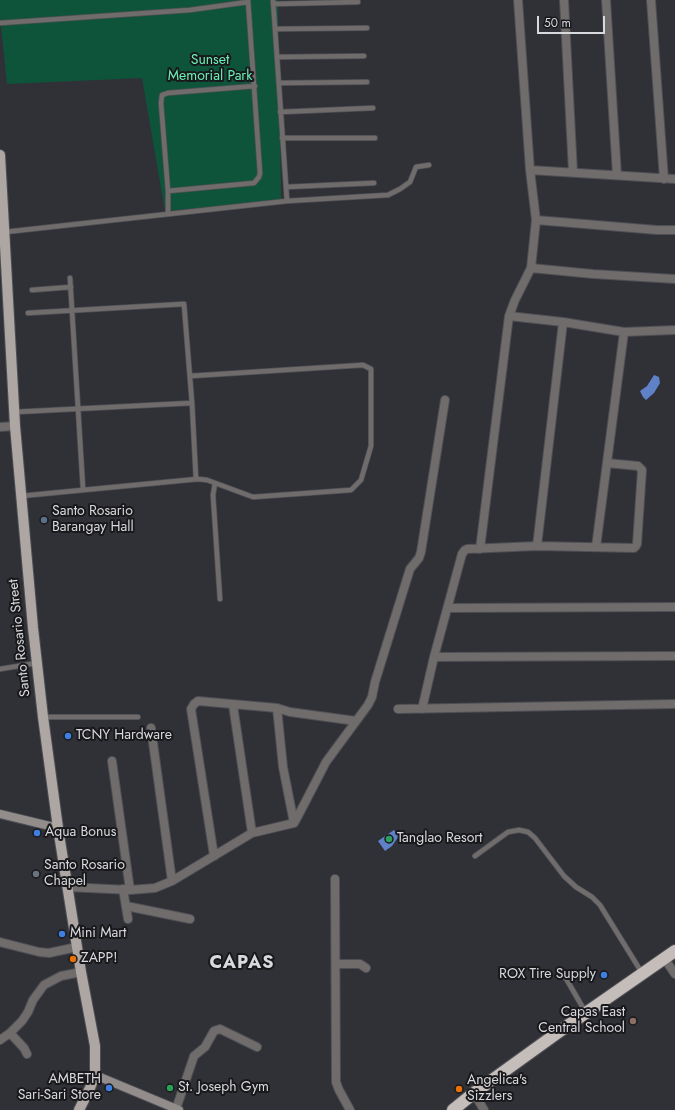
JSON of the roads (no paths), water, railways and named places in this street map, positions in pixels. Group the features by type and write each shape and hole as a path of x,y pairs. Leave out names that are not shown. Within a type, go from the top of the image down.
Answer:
{"highway":[{"path":"453,1110 586,1013 675,951"}],"main road":[{"name":"Santo Rosario Street","path":"0,156 5,232 3,244 15,426 37,663 58,828 81,972 95,1046 95,1075 79,1110"}],"street":[{"path":"480,549 509,316 515,300 531,268 536,220 530,170 518,0"},
{"path":"564,0 573,172"},
{"path":"606,0 617,175"},
{"path":"651,0 664,179"},
{"path":"530,170 675,179"},
{"path":"536,220 657,230 675,230"},
{"path":"531,268 593,274 675,279"},
{"path":"509,316 563,322 624,332 675,330"},
{"path":"537,546 563,322"},
{"path":"596,547 624,332"},
{"path":"67,887 126,890 155,888 172,881 252,833 294,822 326,762 368,705 372,696 410,569 419,558 421,552 444,400"},
{"path":"0,427 15,426"},
{"path":"422,709 434,657 462,554 467,549 537,546 634,548 637,544 642,470 638,466 606,463"},
{"path":"448,608 675,607"},
{"path":"434,657 675,656"},
{"path":"214,856 192,709 194,704 198,701 276,708 290,712 356,721"},
{"path":"398,709 675,704"},
{"path":"233,705 252,833"},
{"path":"276,708 283,767 294,822"},
{"path":"151,728 172,881"},
{"path":"112,761 128,919"},
{"path":"0,814 58,828"},
{"path":"335,879 336,1082 350,1110"},
{"path":"126,906 190,919"},
{"path":"1,944 48,953 77,948"},
{"path":"664,958 675,974"},
{"path":"336,964 360,964 366,968"},
{"path":"0,1040 10,1033 22,1021 33,1000 44,985 61,976 81,972"},
{"path":"95,1075 178,1109 194,1056 205,1047 214,1031 220,1029 257,1047"},
{"path":"10,1033 24,1048 27,1054"},
{"path":"474,1094 484,1110"}],"lane":[{"path":"0,23 190,10 248,1 260,173 254,183 168,191"},
{"path":"287,201 273,2 358,2"},
{"path":"275,29 367,28"},
{"path":"277,57 364,56"},
{"path":"279,84 367,82"},
{"path":"168,214 168,191 161,103 162,96 168,93 255,86"},
{"path":"280,112 373,108"},
{"path":"282,138 375,138"},
{"path":"5,232 287,201 388,195 410,182 416,167 429,165"},
{"path":"286,187 374,183"},
{"path":"70,278 84,489"},
{"path":"32,290 71,287"},
{"path":"28,313 184,304 192,402 196,479"},
{"path":"21,496 196,479 207,480 253,497 351,490 364,474 371,446 371,369 363,365 190,376"},
{"path":"15,412 192,402"},
{"path":"215,483 213,495 220,599"},
{"path":"0,669 37,663"},
{"path":"43,717 138,717"},
{"path":"475,856 508,832 519,830 528,832 535,838 564,876 576,887 592,897 600,905 643,974"},
{"path":"564,975 586,1013"}],"water":[{"path":"654,375 659,377 660,383 654,393 646,400 640,391 647,386"},
{"name":"Tanglao Resort","path":"394,830 399,836 392,846 385,851 378,841"}],"place":[{"name":"Santo Rosario Barangay Hall","path":"44,520"},
{"name":"TCNY Hardware","path":"68,736"},
{"name":"Aqua Bonus","path":"37,833"},
{"name":"Tanglao Resort","path":"389,839"},
{"name":"Santo Rosario Chapel","path":"36,874"},
{"name":"Mini Mart","path":"62,934"},
{"name":"ZAPP!","path":"73,959"},
{"name":"ROX Tire Supply","path":"604,975"},
{"name":"Capas East Central School","path":"633,1021"},
{"name":"AMBETH Sari-Sari Store","path":"109,1088"},
{"name":"St. Joseph Gym","path":"170,1088"},
{"name":"Angelica's Sizzlers","path":"459,1089"}],"district":[{"name":"CAPAS","path":"242,964"}],"park label":[{"name":"Sunset Memorial Park","path":"210,70"}]}
